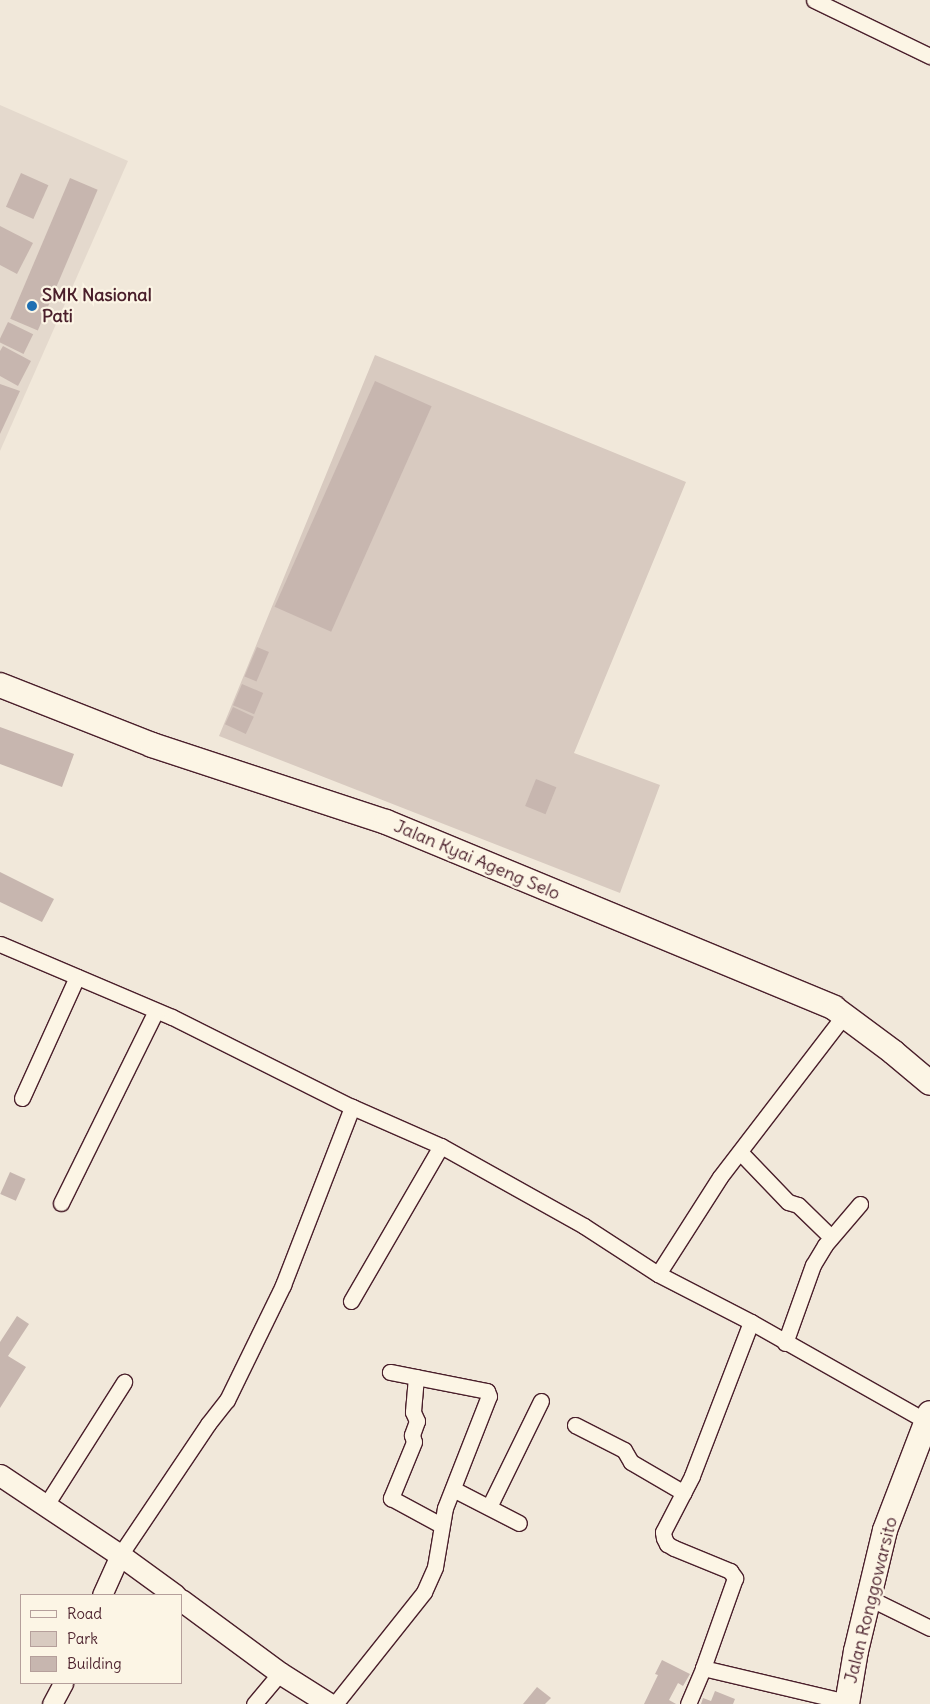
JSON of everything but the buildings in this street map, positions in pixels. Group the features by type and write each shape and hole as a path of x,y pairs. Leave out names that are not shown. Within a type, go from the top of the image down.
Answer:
{"main road":[{"name":"Jalan Kyai Ageng Selo","path":"0,685 152,745 386,822 845,1014 930,1083"},
{"name":"Jalan Ronggowarsito","path":"847,1703 856,1651 885,1530 927,1427"},
{"path":"0,1475 120,1555 174,1594"},
{"path":"182,1601 280,1673 329,1704"}],"street":[{"path":"814,0 930,56"},
{"path":"0,944 156,1011 172,1016 352,1107 441,1146 567,1216 658,1274 751,1322 927,1427"},
{"path":"22,1098 77,977"},
{"path":"61,1204 156,1011"},
{"path":"658,1274 700,1205 845,1014"},
{"path":"102,1594 120,1555 227,1400 280,1291 352,1107"},
{"path":"351,1301 441,1146"},
{"path":"740,1152 788,1202 798,1205 831,1237"},
{"path":"785,1343 808,1276 831,1237 860,1204"},
{"path":"688,1704 736,1578 730,1571 667,1544 663,1532 684,1493 751,1322"},
{"path":"335,1704 424,1592 435,1567 441,1525 489,1393 390,1372"},
{"path":"416,1377 413,1412 417,1421 412,1435 414,1442 391,1498 441,1525"},
{"path":"46,1505 124,1382"},
{"path":"489,1507 542,1401"},
{"path":"575,1426 624,1450 631,1462 684,1493"},
{"path":"453,1489 519,1523"},
{"path":"869,1598 930,1628"},
{"path":"703,1668 847,1703"},
{"path":"254,1704 280,1673"},
{"path":"52,1704 62,1684"}],"shaded area":[{"name":"SMK Nasional Pati","path":"0,105 128,161 0,451"}],"green space":[{"path":"375,355 686,482 574,753 660,785 620,893 219,736"}],"place":[{"name":"SMK Nasional Pati","path":"32,306"}]}
